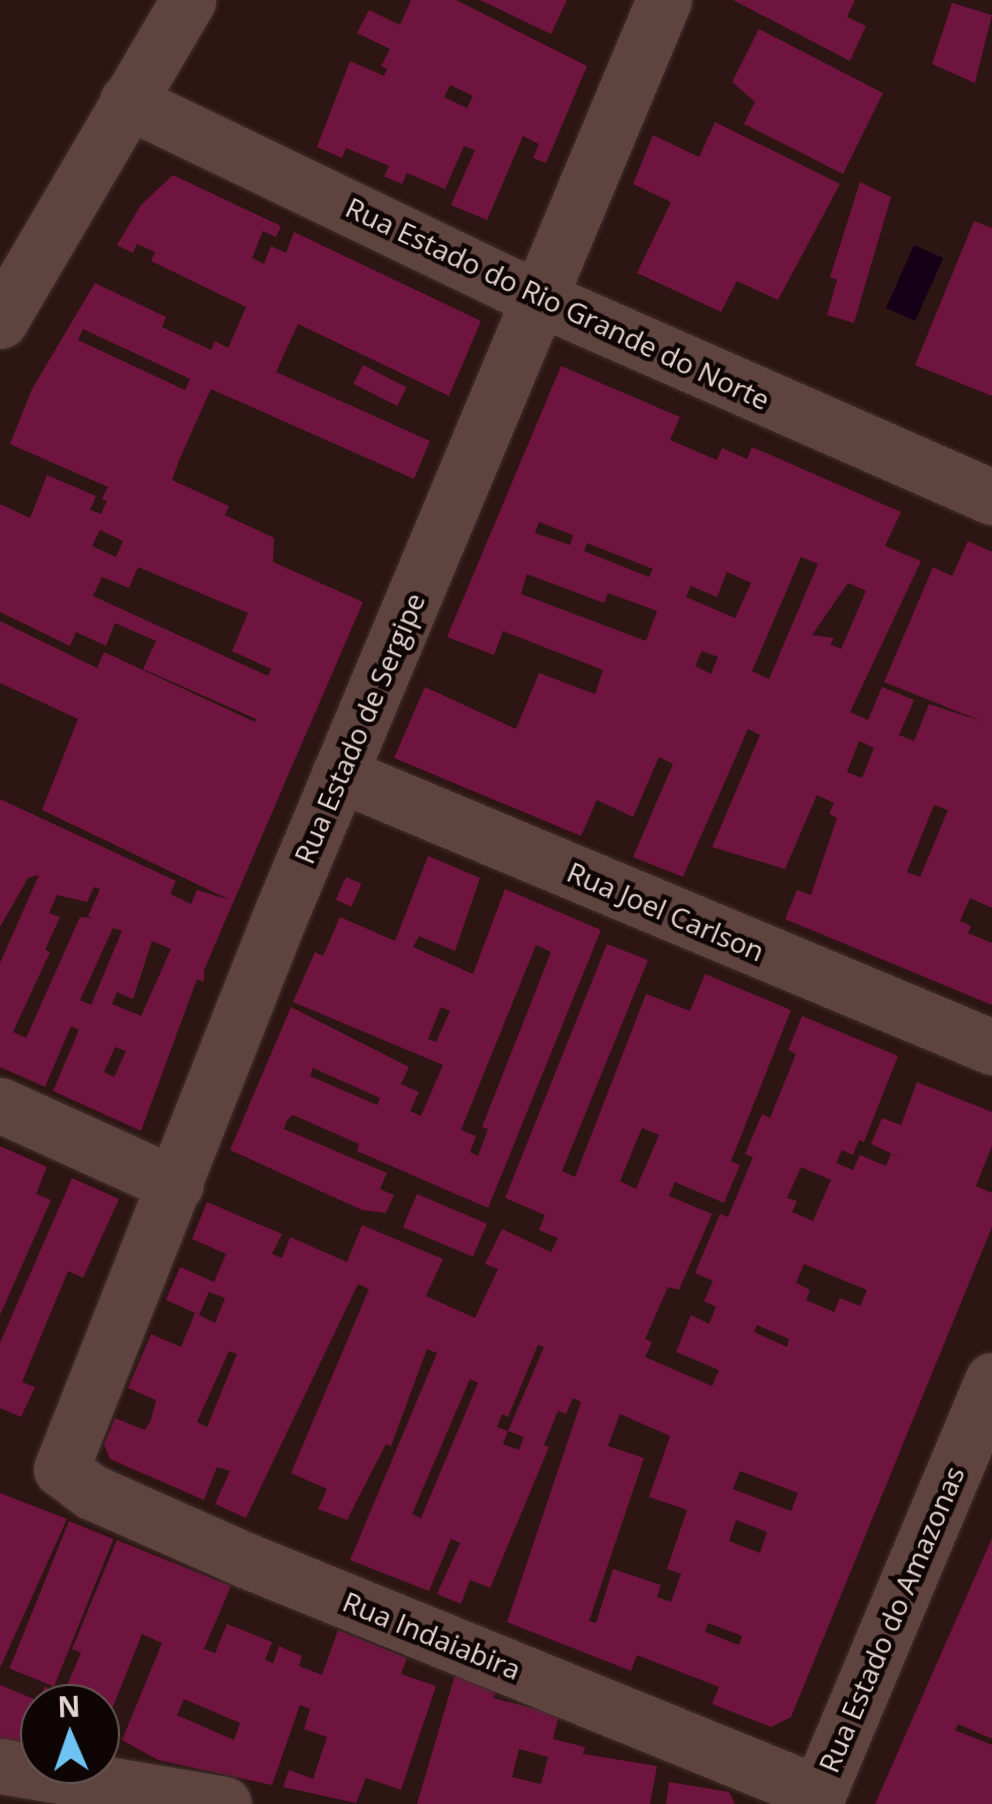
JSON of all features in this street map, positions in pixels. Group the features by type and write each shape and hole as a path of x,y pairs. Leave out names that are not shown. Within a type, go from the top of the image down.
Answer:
{"street":[{"path":"0,320 188,0"},
{"name":"Rua Estado de Sergipe","path":"61,1459 176,1185 339,774 664,0"},
{"name":"Rua Estado do Rio Grande do Norte","path":"127,101 540,299 992,497"},
{"name":"Rua Joel Carlson","path":"339,774 992,1047"},
{"path":"0,1106 176,1185"},
{"name":"Rua Estado do Amazonas","path":"816,1799 992,1380"},
{"name":"Rua Indaiabira","path":"61,1459 67,1476 128,1509 816,1799"},
{"path":"0,1766 224,1804"}],"shaded area":[{"path":"914,245 943,258 915,321 886,308"}],"building":[{"path":"411,0 456,0 587,66 546,163 533,158 539,144 523,136 487,220 451,205 475,150 464,146 445,189 407,173 402,184 384,176 389,166 346,148 342,158 317,147 350,61 384,76 387,69 381,66 390,49 357,33 369,10 400,25","holes":["450,85 473,96 467,108 444,97"]},
{"path":"480,0 567,0 551,34"},
{"path":"733,0 855,0 847,17 866,26 850,61"},
{"path":"952,3 992,15 975,83 932,64"},
{"path":"759,29 883,93 843,174 744,124 755,102 732,82"},
{"path":"715,122 840,184 778,300 737,281 721,312 637,273 671,202 633,184 653,135 699,157"},
{"path":"173,175 281,226 276,237 263,231 252,258 264,264 271,246 286,253 294,232 481,321 449,396 298,324 276,372 430,441 414,479 211,389 180,458 172,480 229,506 225,515 274,538 273,562 363,602 204,970 204,982 197,979 141,1131 53,1091 79,1030 71,1026 45,1087 0,1067 0,963 39,875 28,878 0,927 0,799 176,881 170,894 191,904 197,890 230,900 42,810 78,719 0,683 0,621 97,668 104,652 255,722 256,719 143,669 156,641 115,623 106,646 76,632 70,646 0,612 0,504 30,518 47,475 96,496 90,510 101,514 107,501 102,499 108,487 10,444 32,389 95,283 166,317 162,327 211,350 215,341 228,348 246,307 151,261 155,252 137,244 133,253 117,245 141,205","holes":["83,329 190,379 185,390 78,340","100,530 123,541 116,557 92,546","138,567 248,613 232,651 271,669 268,676 93,596 102,577 129,588","94,887 100,889 88,916 93,918 80,917 26,1038 13,1032 50,952 45,950 60,917 49,913 57,895 87,902","113,928 122,931 91,1005 80,1000","152,941 171,949 141,1016 112,1004 117,992 133,999","115,1047 126,1051 114,1077 104,1072"]},
{"path":"860,182 891,197 854,323 827,315 837,280 830,277"},
{"path":"974,221 992,228 992,396 915,365"},
{"path":"363,365 407,387 397,406 353,384"},
{"path":"561,366 680,417 670,440 717,460 722,448 747,459 752,447 901,512 885,546 921,561 850,712 868,720 882,687 914,700 899,735 914,741 929,704 984,722 884,682 933,567 952,576 968,541 992,552 992,908 970,898 960,921 971,926 968,933 992,943 992,1005 785,919 797,890 811,895 837,818 829,814 834,803 817,795 785,869 712,847 760,735 748,729 683,877 633,857 673,764 659,757 633,817 597,800 581,836 394,758 425,687 516,729 539,673 595,694 603,670 503,631 494,655 447,637","holes":["539,522 573,535 570,545 535,533","587,543 653,569 649,577 584,551","801,557 818,564 769,679 752,671","727,572 751,583 735,618 686,597 691,586 717,597","527,574 604,603 608,593 657,611 646,641 521,594","848,583 866,591 841,649 830,644 834,638 812,635","702,651 718,657 711,674 695,666","859,741 874,748 862,778 847,772","934,805 948,810 920,877 907,872"]},
{"path":"428,856 480,878 455,951 419,936 413,947 473,974 505,889 601,930 488,1208 357,1151 359,1144 293,1115 284,1129 387,1173 380,1189 394,1195 386,1213 362,1210 230,1150 291,1007 409,1067 401,1084 419,1092 410,1111 421,1116 443,1065 293,1002 315,952 323,956 340,917 395,941","holes":["536,945 551,952 482,1127 488,1129 478,1156 470,1152 476,1136 461,1130","441,1007 450,1011 436,1042 428,1039","313,1068 380,1098 377,1105 310,1076"]},
{"path":"346,877 362,884 351,907 336,900"},
{"path":"607,944 648,960 562,1171 575,1177 646,994 690,1011 705,974 791,1010 731,1161 740,1165 724,1203 675,1182 669,1196 712,1214 679,1290 668,1287 645,1339 652,1342 645,1357 712,1386 719,1370 676,1352 691,1315 709,1324 716,1307 704,1301 713,1281 695,1273 720,1214 728,1217 753,1157 745,1154 762,1114 770,1118 796,1054 788,1050 802,1016 898,1056 864,1142 859,1140 853,1155 842,1150 836,1163 853,1170 860,1155 886,1166 891,1154 909,1162 871,1144 882,1118 901,1125 917,1082 992,1112 992,1146 976,1186 992,1193 992,1227 791,1717 771,1727 712,1704 719,1687 637,1655 631,1671 507,1622 581,1402 573,1398 566,1414 558,1411 544,1445 549,1447 490,1588 470,1580 461,1604 437,1594 460,1543 451,1539 429,1591 350,1560 437,1353 427,1349 391,1446 386,1444 347,1520 318,1509 327,1489 291,1473 369,1289 358,1284 246,1518 215,1504 230,1471 217,1467 204,1500 110,1459 104,1445 115,1418 145,1430 151,1420 156,1400 128,1388 151,1334 181,1347 195,1313 166,1300 180,1267 214,1282 226,1254 192,1239 207,1202 282,1234 272,1254 282,1258 290,1237 347,1262 362,1225 443,1259 426,1296 475,1318 498,1269 485,1264 502,1229 551,1252 558,1238 539,1230 545,1215 505,1198","holes":["642,1128 659,1135 636,1189 620,1181","801,1167 831,1180 813,1221 792,1212 797,1201 787,1198","804,1264 867,1290 860,1306 840,1298 834,1312 806,1300 810,1290 796,1283","209,1292 225,1298 215,1323 199,1315","757,1325 789,1339 787,1347 754,1332","538,1345 544,1347 508,1431 497,1427 502,1414 508,1417","229,1351 237,1354 207,1427 197,1422","470,1379 478,1383 421,1518 412,1514","620,1414 670,1436 649,1497 687,1510 667,1569 681,1574 671,1602 657,1597 661,1585 613,1569 596,1623 589,1621 644,1458 608,1446","508,1431 524,1437 519,1450 503,1444","740,1471 798,1493 791,1511 733,1489","736,1520 767,1532 760,1553 729,1541","708,1623 742,1636 739,1645 705,1632"]},
{"path":"0,1146 47,1167 36,1194 51,1200 0,1315"},
{"path":"72,1178 119,1199 83,1278 68,1271 22,1382 35,1387 21,1417 0,1408 0,1343"},
{"path":"417,1194 487,1224 473,1257 403,1227"},
{"path":"0,1493 67,1519 0,1668"},
{"path":"69,1521 114,1539 55,1684 9,1668"},
{"path":"992,1538 992,1739 958,1724 955,1730 992,1745 992,1804 875,1804"},
{"path":"117,1540 231,1586 204,1649 215,1653 227,1624 272,1642 265,1660 273,1663 279,1646 302,1656 299,1666 322,1675 338,1630 407,1658 401,1674 436,1686 401,1790 366,1778 356,1803 283,1787 289,1770 313,1779 327,1737 304,1729 310,1709 300,1705 272,1785 158,1760 122,1740 162,1643 142,1634 120,1689 120,1684 68,1684 81,1653 72,1649","holes":["184,1699 240,1723 234,1740 177,1715"]},
{"path":"455,1675 496,1691 493,1698 559,1715 553,1739 585,1747 583,1754 657,1766 650,1804 417,1804","holes":["519,1749 548,1757 541,1784 512,1777"]},
{"path":"0,1685 20,1693 20,1746 0,1740"},
{"path":"669,1782 729,1792 735,1804 666,1804"}]}
